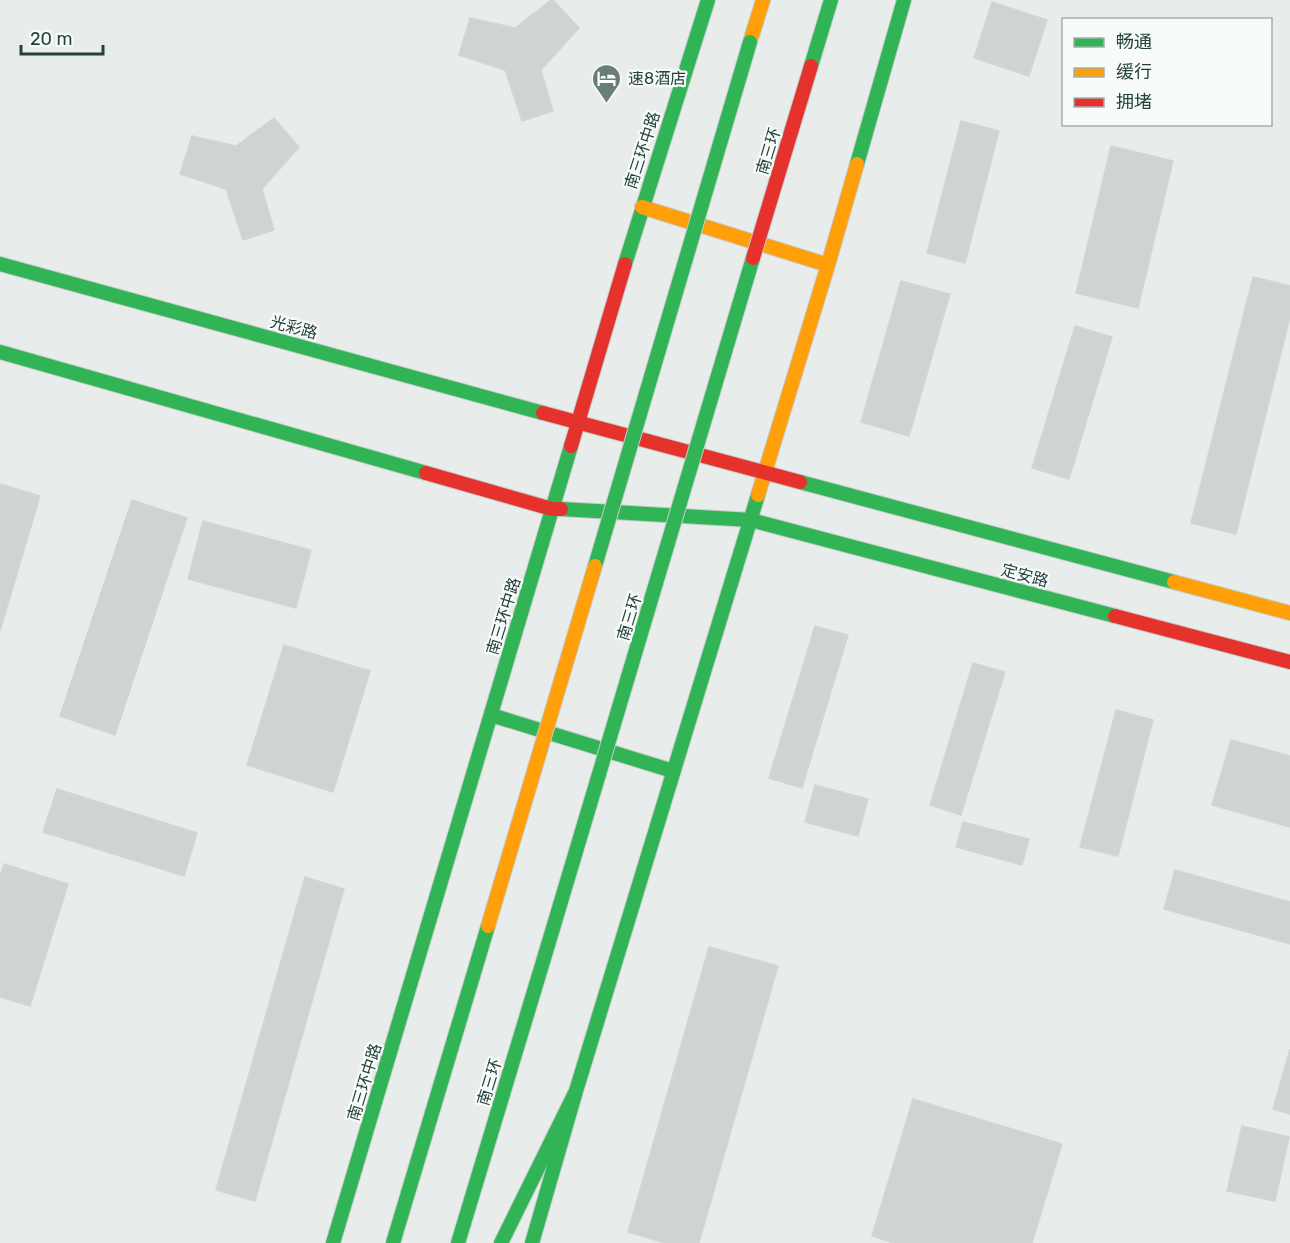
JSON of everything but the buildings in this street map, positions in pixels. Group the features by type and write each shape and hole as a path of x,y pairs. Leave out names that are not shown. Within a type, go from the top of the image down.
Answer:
{"main road":[{"name":"南三环中路","path":"333,1243 642,207 708,0"},
{"path":"393,1243 763,0"},
{"name":"南三环","path":"458,1243 831,0"},
{"path":"532,1243 576,1091 828,265 904,0"},
{"path":"642,207 828,265"},
{"name":"光彩路","path":"0,264 765,472"},
{"path":"0,352 552,509"},
{"name":"定安路","path":"765,472 1290,613"},
{"name":"定安路","path":"552,509 751,520 1290,662"},
{"path":"491,715 673,771"},
{"path":"501,1243 576,1091"}],"traffic: fast":[{"path":"625,264 708,0"},
{"path":"811,66 831,0"},
{"path":"857,164 904,0"},
{"path":"595,566 750,42"},
{"path":"548,945 753,258"},
{"path":"0,264 543,413"},
{"path":"0,352 426,473"},
{"path":"333,1243 571,446"},
{"path":"800,482 1174,582"},
{"path":"532,1243 576,1091 758,495"},
{"path":"561,509 751,520 1115,616"},
{"path":"491,715 673,771"},
{"path":"393,1243 488,926"},
{"path":"458,1243 548,945"},
{"path":"501,1243 576,1091"}],"traffic: slow":[{"path":"750,42 763,0"},
{"path":"758,495 857,164"},
{"path":"642,207 828,265"},
{"path":"488,926 595,566"},
{"path":"1174,582 1290,613"}],"traffic: jam":[{"path":"753,258 811,66"},
{"path":"571,446 625,264"},
{"path":"543,413 800,482"},
{"path":"426,473 552,509 561,509"},
{"path":"1115,616 1290,662"}],"place":[{"name":"速8酒店","path":"607,104"}]}
